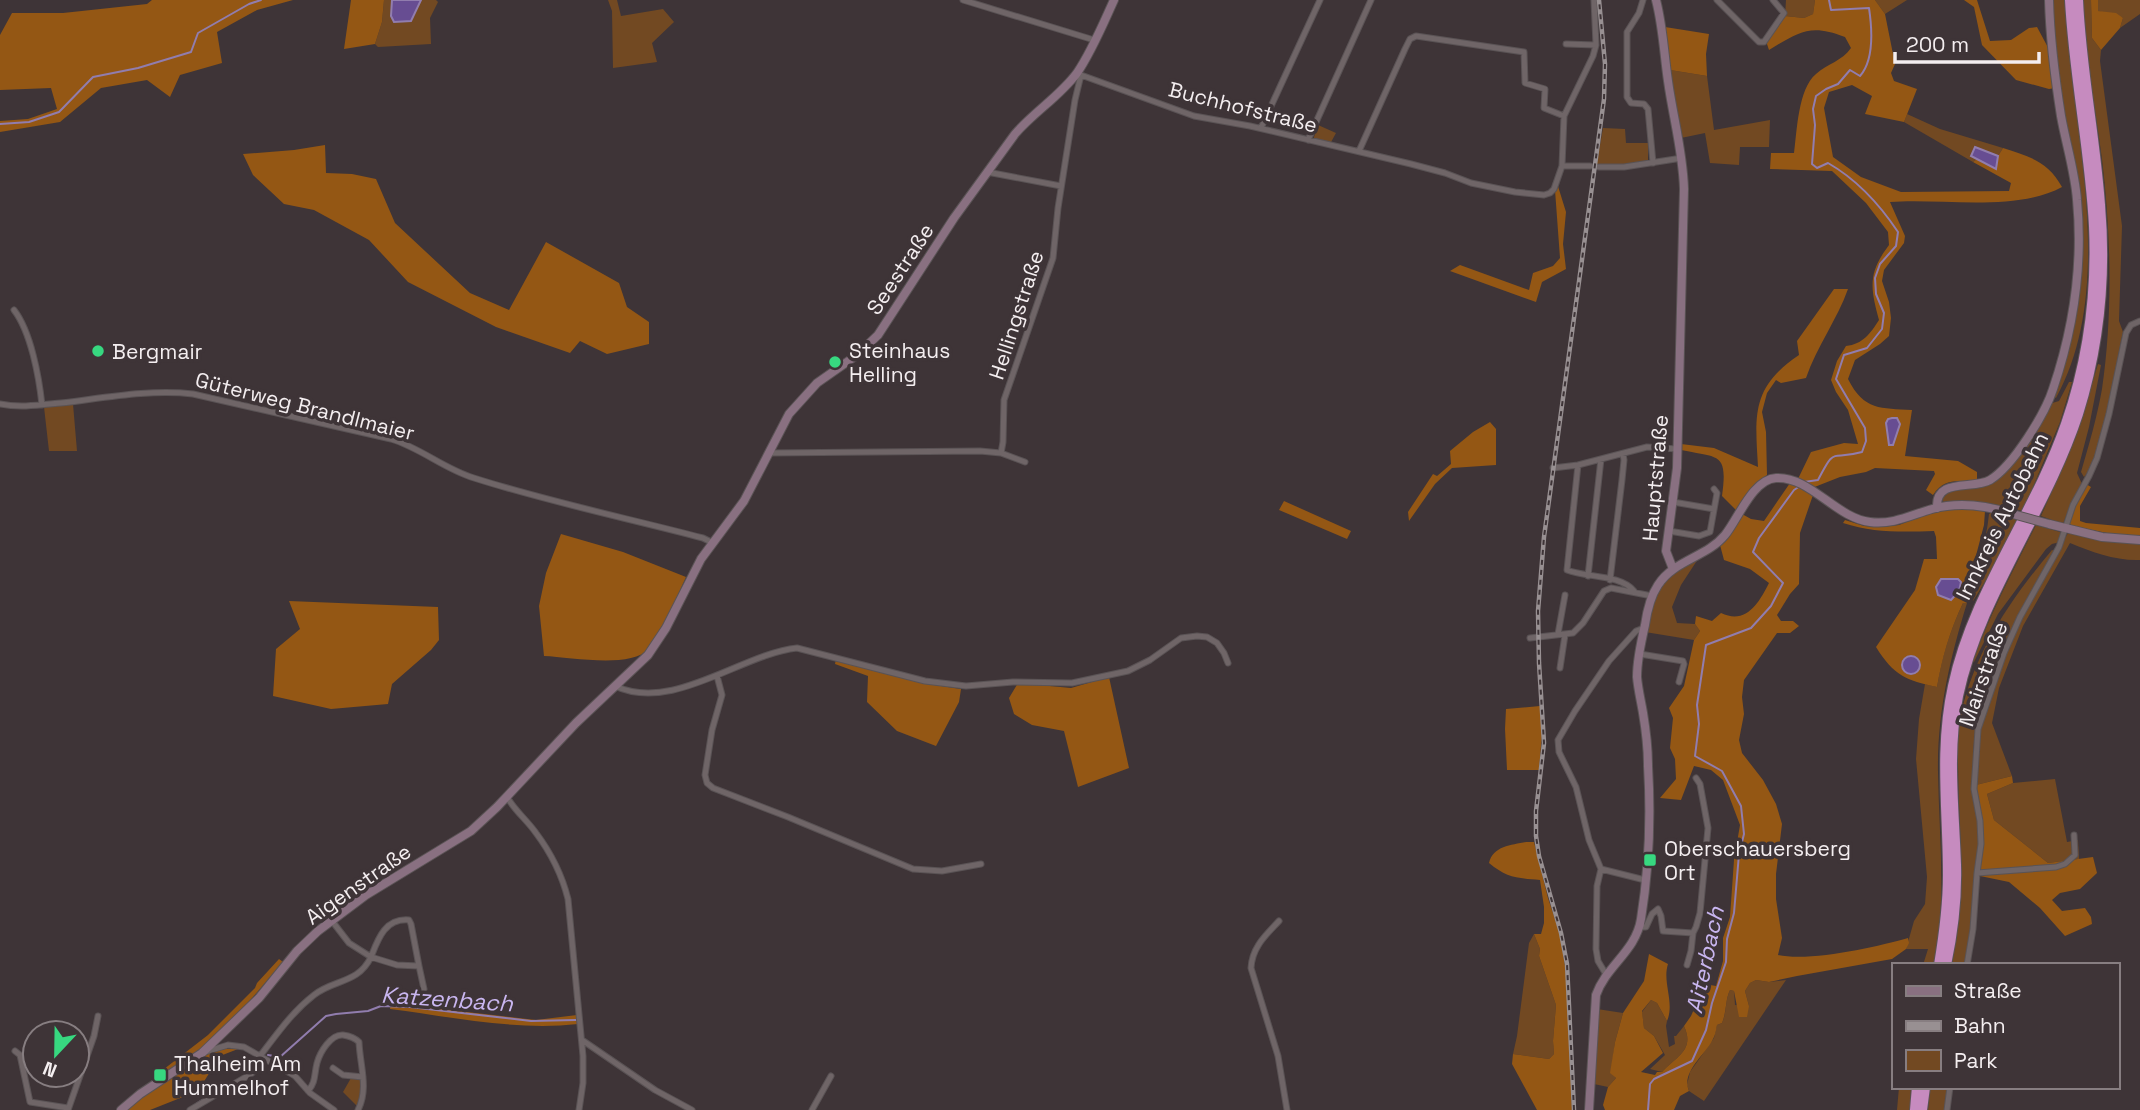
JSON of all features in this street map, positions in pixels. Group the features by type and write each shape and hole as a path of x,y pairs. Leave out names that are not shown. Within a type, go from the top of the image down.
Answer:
{"highway":[{"name":"Innkreis Autobahn","path":"1939,963 1948,891 1944,756 1953,683 1974,620 2058,446 2079,380 2089,329 2094,273 2094,226 2070,0"},
{"name":"Innkreis Autobahn","path":"1946,963 1956,891 1952,754 1955,717 1962,682 1985,614 2050,485 2070,438 2085,388 2101,300 2102,225 2078,0"},
{"path":"1915,1110 1917,1089"},
{"path":"1922,1110 1925,1089"}],"street":[{"path":"963,0 1094,40"},
{"name":"Seestraße","path":"615,686 658,642 694,571 744,501 789,414 817,383 858,355 878,335 954,218 1026,121 1079,73 1114,0"},
{"path":"1261,128 1320,0"},
{"path":"1308,140 1371,0"},
{"name":"Buchhofstraße","path":"1079,73 1194,116 1261,128 1359,151 1437,170 1471,183 1547,194 1552,191 1562,166 1564,116 1596,45 1594,0"},
{"path":"1643,0 1639,13 1627,32 1627,97 1631,103 1644,104 1648,108 1653,163"},
{"name":"Hauptstraße","path":"1590,1110 1596,995 1607,976 1632,946 1640,927 1649,820 1645,727 1638,685 1640,654 1652,596 1673,569 1666,554 1678,449 1684,196 1682,158 1656,0"},
{"path":"1717,0 1759,42 1764,42 1784,13 1773,0"},
{"path":"1937,508 1937,498 1943,490 1986,482 1996,476 2018,450 2041,417 2052,392 2066,341 2079,270 2077,198 2062,119 2049,0"},
{"path":"1359,151 1410,39 1416,36 1524,51 1525,83 1545,89 1544,108 1564,116"},
{"path":"1566,44 1596,45"},
{"name":"Hellingstraße","path":"1001,453 1004,400 1056,245 1061,186 1079,73"},
{"path":"1599,167 1619,167 1682,158"},
{"path":"1562,166 1590,166"},
{"path":"987,172 1061,186"},
{"path":"14,310 21,318 28,340 40,385 42,405"},
{"name":"Mairstraße","path":"1967,963 1981,844 1974,789 1978,729 2004,653 2020,617 2059,547 2073,505 2101,446 2126,333 2131,325 2140,321"},
{"name":"Güterweg Brandlmaier","path":"0,404 13,407 42,405 169,391 193,394 391,439 407,444 442,465 471,478 554,502 704,538 713,543"},
{"path":"1553,468 1578,465 1647,446 1678,449"},
{"path":"768,453 968,451 1001,453 1026,462"},
{"path":"1610,580 1623,454"},
{"path":"1588,576 1601,459"},
{"path":"1578,465 1566,569 1569,572 1623,583 1634,591"},
{"path":"1673,569 1711,547 1724,536 1762,482 1777,478 1804,486 1846,514 1871,523 1895,522 1937,508 1971,505 2102,537 2140,540"},
{"path":"1669,531 1699,536 1709,533 1717,493 1714,489"},
{"path":"1673,502 1714,509"},
{"path":"1530,638 1573,633 1607,589 1615,588 1652,596"},
{"path":"1560,668 1565,595"},
{"path":"1607,976 1598,961 1596,949 1597,886 1601,869 1589,840 1576,787 1559,752 1558,740 1609,661 1636,631 1644,628"},
{"path":"615,686 622,690 668,691 717,676 780,650 797,648 925,681 967,686 1013,682 1072,683 1128,671 1150,660 1181,638 1197,636 1217,643 1228,663"},
{"path":"1640,654 1683,661 1679,682"},
{"path":"717,676 722,695 712,730 705,775 712,788 913,869 942,871 981,864"},
{"name":"Aigenstraße","path":"121,1110 201,1053 259,998 297,951 318,931 366,895 471,831 615,686"},
{"path":"1687,965 1692,951 1692,933 1700,913 1708,828 1700,784 1696,778"},
{"path":"507,797 536,833 564,881 582,1040 583,1083 579,1110"},
{"path":"1977,873 2065,864 2075,855 2074,835"},
{"path":"1601,869 1645,880"},
{"path":"1640,927 1646,927 1652,914 1658,909 1663,931 1692,933"},
{"path":"190,1110 251,1074 296,1011 316,993 361,973 383,930 394,921 406,919 411,924 424,989"},
{"path":"332,921 349,943 371,957 397,965 419,966"},
{"path":"1279,921 1255,951 1251,968 1278,1056 1287,1110"},
{"path":"15,1051 20,1055 30,1102 68,1109 94,1036 98,1016"},
{"path":"308,1091 314,1082 317,1063 331,1040 338,1035 346,1035 358,1041 363,1077 363,1095 358,1110"},
{"path":"582,1040 655,1090 692,1110"},
{"path":"201,1053 228,1045 244,1047 297,1078 308,1091 334,1110"},
{"path":"333,1068 343,1075 363,1077"},
{"path":"812,1110 831,1076"},
{"path":"1947,1110 1950,1089"}],"green space":[{"path":"384,0 436,0 438,2 430,18 431,44 378,47 375,44 382,22"},
{"path":"608,0 617,0 621,16 663,9 674,22 652,43 657,62 613,68 612,11"},
{"path":"1786,0 1815,0 1813,14 1804,18 1785,16"},
{"path":"1875,0 1907,0 1885,14"},
{"path":"2051,0 2065,0 2086,202 2088,254 2085,305 2075,353 2056,398 2052,396 2082,249 2059,87"},
{"path":"2083,0 2091,0 2092,38 2101,50 2100,61 2122,226 2119,321 2123,332 2098,451 2084,477 2081,472 2102,389 2106,361 2110,274 2105,188"},
{"path":"2098,0 2140,0 2140,14 2120,28 2123,18 2098,11"},
{"path":"1670,70 1707,76 1714,130 1770,120 1769,147 1740,147 1739,165 1710,163 1705,133 1681,138"},
{"path":"1907,114 1940,129 2003,148 1998,156 1975,147 1971,156 1977,159 1973,162 1904,122"},
{"path":"1318,125 1336,133 1330,144 1313,140"},
{"path":"1603,128 1625,129 1626,143 1648,143 1648,166 1610,170 1596,168"},
{"path":"2098,364 2101,365 2077,473 2082,484 2063,524 2041,516 2075,439"},
{"path":"2069,382 2072,382 2060,422 2023,511 1965,501 1944,503 1942,499 1954,487 1993,481 2049,404 2059,401"},
{"path":"73,404 77,451 49,451 44,407"},
{"path":"1992,512 2017,520 1991,572 1971,601 1989,514"},
{"path":"2036,525 2060,532 2060,542 2046,549 1998,614 1974,662 1994,609"},
{"path":"2068,533 2100,540 2140,542 2140,560 2095,553 2070,543 2023,626 1999,688 1992,723 2012,776 1976,785 1979,736 1992,683 2014,632"},
{"path":"2052,550 2055,551 2006,643 1978,719 1973,754 1980,830 1978,873 1966,963 1952,963 1961,881 1959,724 1982,653 2021,589"},
{"path":"1700,556 1681,585 1672,607 1677,623 1695,624 1700,631 1694,640 1645,632 1652,605 1661,586 1676,571"},
{"path":"1963,603 1967,603 1942,707 1938,750 1940,917 1934,963 1924,963 1928,949 1906,949 1914,921 1925,904 1927,877 1916,759 1919,719 1925,684 1937,687 1954,623"},
{"path":"2055,779 2067,842 2078,840 2079,859 2048,863 1994,820 1987,794 2013,783"},
{"path":"1534,934 1556,1005 1554,1054 1549,1059 1513,1054 1529,943"},
{"path":"1756,980 1786,980 1704,1101 1689,1091 1687,1085 1690,1072 1714,1038 1717,1025 1722,1023 1730,990 1734,991 1735,1005 1749,1006 1745,991 1750,983"},
{"path":"1651,1000 1657,1003 1667,1021 1669,1047 1675,1044 1674,1036 1684,1026 1687,1034 1683,1052 1662,1072 1650,1069 1665,1055 1654,1036 1644,1028 1642,1012"},
{"path":"1597,1009 1623,1013 1615,1042 1611,1073 1616,1078 1608,1087 1594,1084"},
{"path":"351,1078 362,1078 363,1091 358,1107 343,1092"},
{"path":"1899,1089 1911,1089 1910,1110 1897,1110"},
{"path":"1930,1089 1947,1089 1945,1110 1928,1110"}],"shaded area":[{"path":"152,0 293,0 257,10 217,32 222,63 180,75 170,97 147,80 101,88 60,122 0,132 0,121 28,119 57,109 51,88 0,90 0,35 12,13 63,13 147,4"},
{"path":"351,0 384,0 382,22 375,44 344,49"},
{"path":"392,0 421,0 411,21 394,22 391,16"},
{"path":"1815,0 1875,0 1885,14 1895,64 1891,73 1894,81 1917,89 1904,122 1865,114 1872,96 1852,85 1829,92 1824,108 1833,157 1861,177 1901,192 2009,191 2011,183 1973,162 1977,159 1996,168 2003,148 2030,157 2044,166 2062,187 2043,195 2001,202 1890,202 1905,236 1904,243 1884,270 1882,281 1889,302 1889,336 1855,360 1848,379 1860,397 1874,406 1912,410 1905,456 1958,461 1977,472 1977,482 1947,483 1933,495 1926,490 1934,471 1875,468 1812,488 1797,481 1811,452 1844,443 1858,444 1848,410 1831,380 1837,361 1846,346 1866,338 1879,320 1873,289 1874,272 1889,245 1888,232 1866,203 1832,171 1770,169 1771,153 1794,153 1799,111 1810,81 1851,48 1845,37 1813,30 1797,34 1769,50 1766,41 1785,16 1804,18 1813,14"},
{"path":"1964,0 1977,0 1990,41 2011,40 2029,28 2037,27 2051,53 2055,88 2049,89 2016,80 1982,45 1974,7"},
{"path":"2091,0 2098,0 2098,11 2116,13 2123,18 2120,28 2101,50 2092,38"},
{"path":"1665,27 1709,34 1707,76 1670,70"},
{"path":"325,145 326,173 352,174 376,179 395,223 470,293 509,310 546,242 619,283 627,307 649,322 649,344 607,354 580,341 570,353 496,327 408,282 369,240 314,210 284,204 253,175 243,154"},
{"path":"1975,147 1998,156 1996,169 1971,156"},
{"path":"1557,183 1566,212 1563,244 1566,269 1542,282 1536,302 1450,271 1460,265 1529,290 1533,273 1553,266 1560,258 1555,190"},
{"path":"1834,289 1848,289 1806,378 1781,383 1776,380 1767,393 1762,412 1766,432 1767,475 1759,481 1737,511 1722,496 1722,464 1712,456 1681,450 1681,444 1714,448 1758,467 1757,417 1764,391 1783,367 1799,355 1797,341"},
{"path":"1897,418 1900,424 1893,445 1889,445 1886,423"},
{"path":"1490,422 1496,429 1496,465 1452,468 1435,484 1409,521 1408,512 1433,474 1437,476 1451,464 1450,451"},
{"path":"1790,483 1813,495 1800,533 1799,584 1777,615 1781,621 1793,621 1799,626 1790,633 1777,633 1744,680 1744,714 1739,740 1742,753 1763,780 1776,804 1782,824 1776,874 1776,899 1782,938 1778,955 1825,955 1908,938 1909,943 1906,949 1892,959 1769,982 1756,980 1750,983 1745,991 1749,1006 1747,1017 1739,1017 1734,991 1730,990 1722,1023 1717,1025 1712,1041 1694,1064 1688,1077 1689,1091 1680,1096 1674,1110 1605,1110 1603,1105 1608,1087 1616,1078 1610,1073 1623,1013 1644,981 1649,954 1668,964 1666,978 1670,1007 1667,1021 1657,1003 1651,1000 1642,1011 1644,1028 1654,1036 1663,1053 1641,1072 1655,1075 1662,1072 1683,1052 1687,1041 1684,1026 1705,984 1716,986 1723,961 1723,938 1730,917 1734,860 1740,825 1723,780 1711,770 1694,766 1681,800 1660,798 1676,779 1675,759 1670,748 1673,718 1669,708 1684,686 1694,640 1700,631 1695,624 1696,616 1712,621 1721,613 1730,616 1745,614 1761,598 1769,583 1750,569 1724,560 1720,545 1742,514 1764,521"},
{"path":"2086,484 2091,487 2080,506 2080,521 2140,528 2140,536 2122,536 2072,526 2069,523 2075,503"},
{"path":"1284,501 1351,531 1347,539 1279,510"},
{"path":"1935,511 1985,511 1984,525 1967,603 1963,603 1950,634 1937,687 1917,682 1895,671 1876,647 1915,590 1924,559 1937,559 1934,531 1899,532 1843,523 1845,520 1864,526 1899,525"},
{"path":"561,534 623,552 686,577 665,624 649,649 628,659 614,660 544,656 539,606 546,573"},
{"path":"1941,579 1958,579 1961,582 1959,591 1951,600 1938,595 1936,587"},
{"path":"289,601 438,607 439,640 392,684 388,704 331,709 273,696 276,649 300,629"},
{"path":"1911,656 1917,659 1920,665 1917,671 1911,674 1905,671 1902,665 1905,659"},
{"path":"836,659 928,684 961,689 959,702 936,746 897,731 867,702 868,676 835,664"},
{"path":"1109,677 1129,768 1078,787 1064,731 1032,725 1014,714 1009,698 1018,683 1071,688"},
{"path":"1540,706 1542,734 1539,770 1507,770 1506,709"},
{"path":"2012,776 2013,783 1987,794 1994,820 2048,863 2093,857 2097,873 2080,889 2060,893 2052,900 2062,911 2085,908 2091,917 2092,924 2065,936 2040,908 2009,882 1980,876 1981,830 1976,785"},
{"path":"1534,842 1560,934 1567,979 1572,1110 1537,1110 1512,1064 1513,1054 1549,1059 1554,1054 1556,1005 1534,934 1541,934 1544,923 1540,880 1501,872 1489,863 1494,853 1499,850"},
{"path":"279,959 283,962 203,1055 224,1049 238,1049 220,1056 198,1091 150,1110 126,1110 157,1087 155,1076 208,1035 255,988"},
{"path":"391,1003 536,1020 577,1015 578,1024 531,1026 484,1022 390,1009"}],"waterway":[{"path":"0,124 29,122 59,112 93,77 138,68 191,52 198,33 261,0"},
{"name":"Aiterbach","path":"1804,482 1818,480 1831,458 1862,452 1866,441 1865,428 1836,379 1844,355 1867,348 1882,329 1884,313 1876,294 1875,278 1880,264 1896,246 1898,232 1875,203 1848,177 1828,163 1817,168 1812,164 1815,125 1813,109 1816,96 1838,84 1850,70 1860,76 1868,61 1871,44 1869,8 1831,10 1829,0"},
{"name":"Aiterbach","path":"1648,1110 1650,1084 1654,1079 1692,1061 1706,1030 1726,962 1727,939 1734,913 1739,854 1744,834 1741,806 1722,771 1695,756 1699,724 1697,705 1706,645 1751,628 1771,606 1783,583 1753,552 1759,538 1794,490 1800,486"},
{"name":"Katzenbach","path":"268,1055 280,1057 326,1016 368,1011 381,1006 531,1021 576,1020"},
{"name":"Katzenbach","path":"196,1104 218,1090"}],"railway":[{"path":"1574,1110 1567,964 1536,836 1536,811 1544,743 1538,611 1544,537 1604,99 1605,64 1599,0"}],"place":[{"name":"Bergmair","path":"98,351"},
{"name":"Steinhaus Helling","path":"835,362"},
{"name":"Oberschauersberg Ort","path":"1650,860"},
{"name":"Thalheim Am Hummelhof","path":"160,1075"}]}
